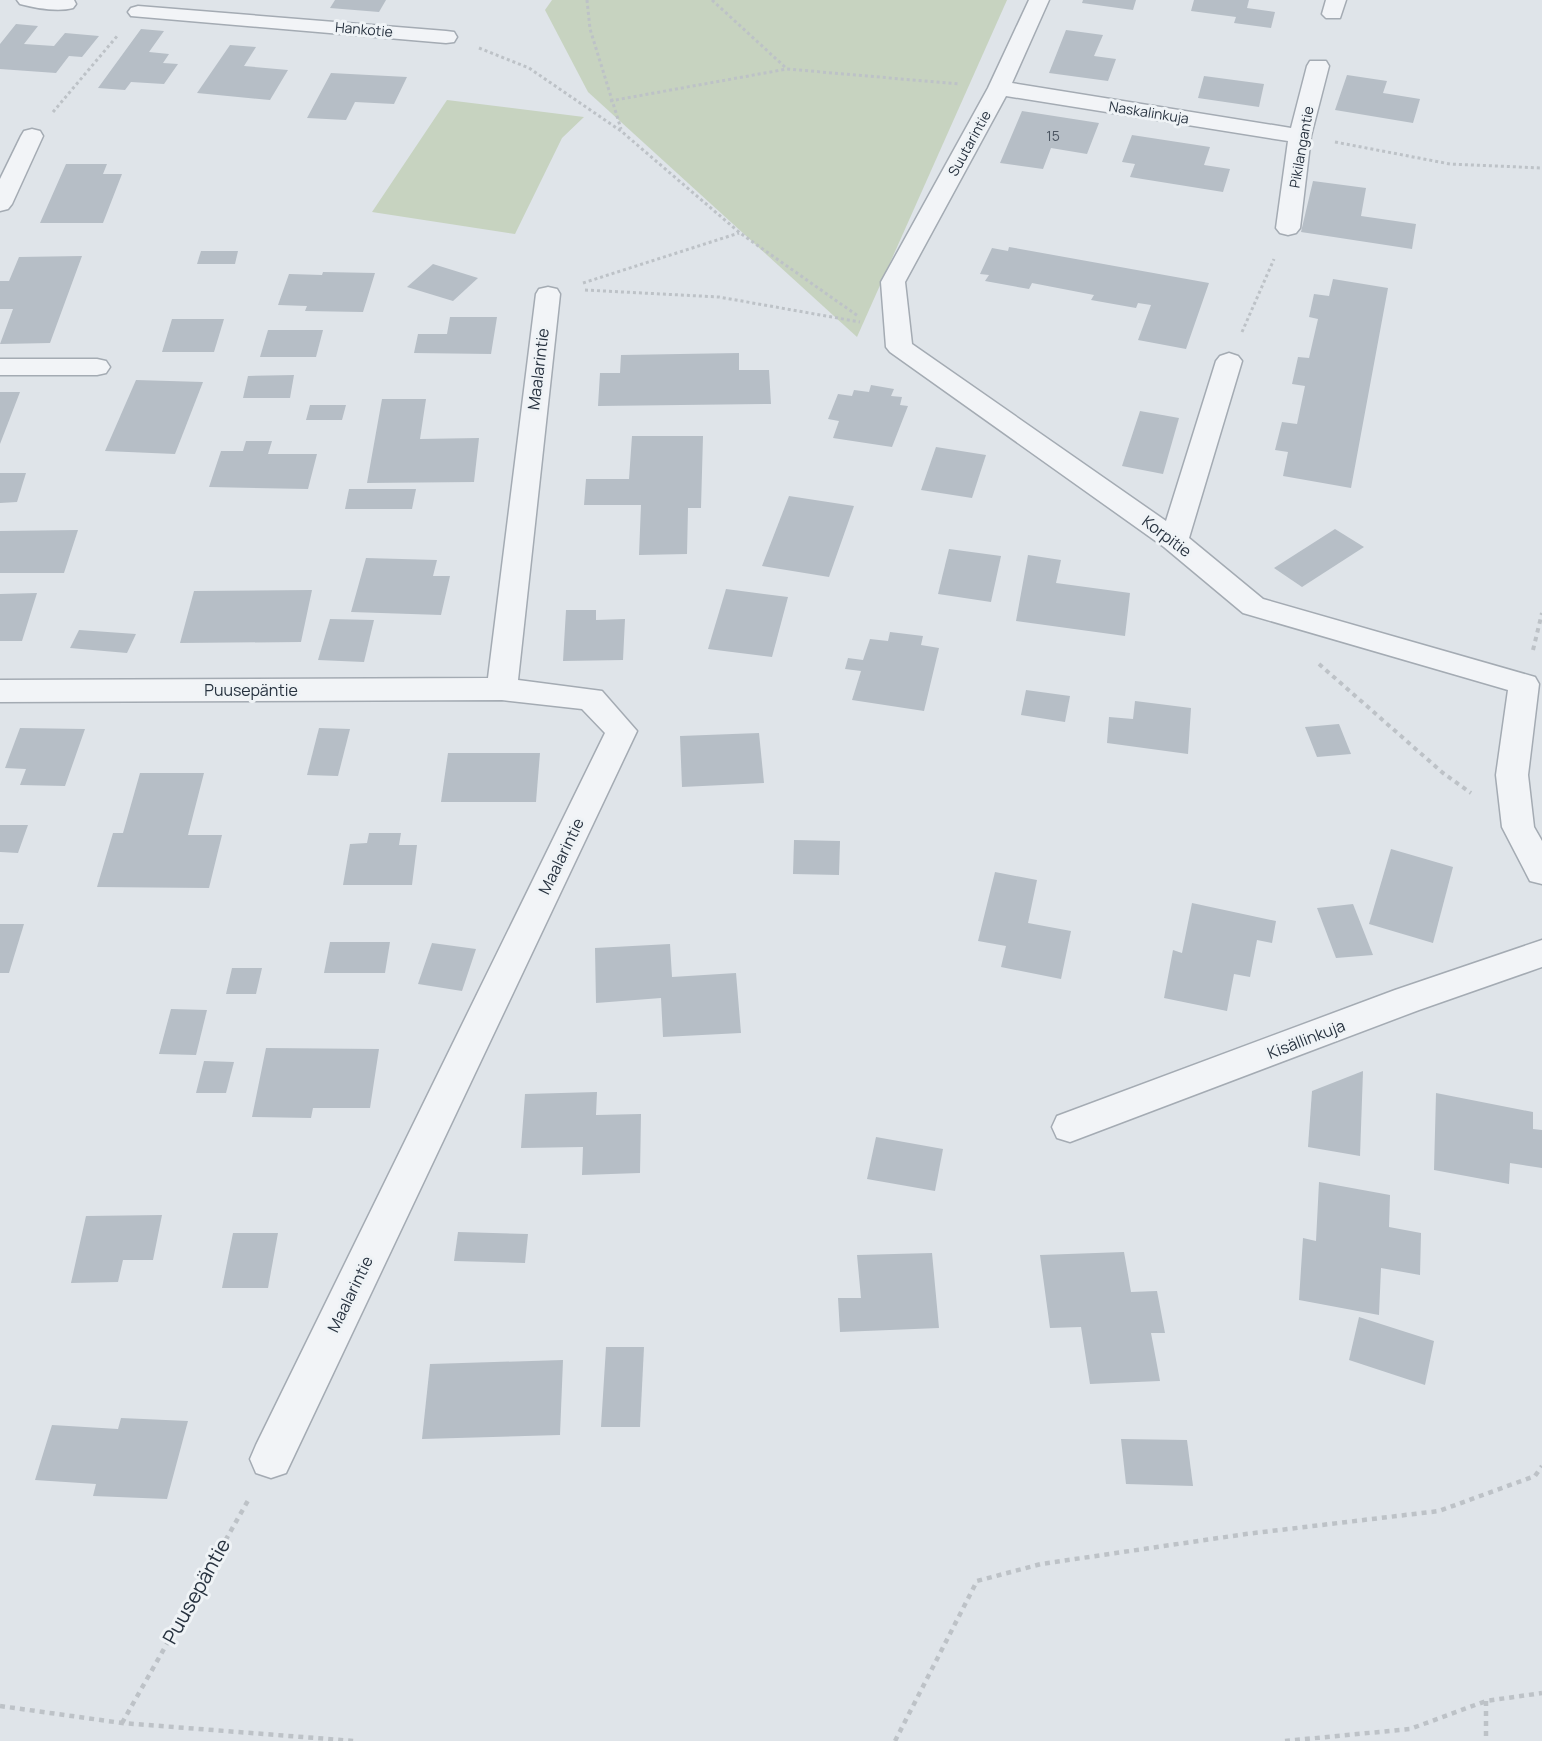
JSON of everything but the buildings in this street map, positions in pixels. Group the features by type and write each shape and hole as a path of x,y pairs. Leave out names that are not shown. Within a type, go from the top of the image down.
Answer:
{"street":[{"path":"27,0 66,4"},
{"name":"Suutarintie","path":"893,282 999,88 1040,0"},
{"name":"Hankotie","path":"138,12 286,14 446,37"},
{"name":"Pikilangantie","path":"1288,228 1300,136 1318,66"},
{"name":"Naskalinkuja","path":"999,88 1300,136"},
{"path":"0,204 32,135"},
{"name":"Korpitie","path":"893,282 899,347 1174,540 1253,606 1533,685 1512,775 1518,827 1542,872"},
{"name":"Maalarintie","path":"271,1459 621,731 591,699 502,689 548,294"},
{"path":"1174,540 1229,360"},
{"path":"0,367 97,367"},
{"name":"Puusepäntie","path":"0,691 502,689"},
{"name":"Kisällinkuja","path":"1070,1127 1407,1000 1542,953"}],"path":[{"path":"587,0 590,29 610,101 621,131"},
{"path":"712,0 787,69"},
{"path":"32,135 138,12"},
{"path":"446,37 529,68 621,131 740,233 869,324 719,297 595,289 548,294"},
{"path":"610,101 787,69 999,88"},
{"path":"1300,136 1450,164 1542,168"},
{"path":"1229,360 1288,228"},
{"path":"548,294 740,233"},
{"path":"1314,659 1443,773 1518,827"},
{"name":"Puusepäntie","path":"122,1723 271,1459"},
{"path":"895,1741 977,1581 1041,1564 1246,1534 1439,1510 1535,1476 1542,1466"},
{"path":"1284,1741 1410,1729 1486,1701 1542,1693"},
{"path":"1486,1701 1486,1741"},
{"path":"0,1706 122,1723 354,1741"}],"green space":[{"path":"552,0 1007,0 857,337 588,92 545,10"},
{"path":"447,100 584,117 562,138 515,234 372,212"}]}
